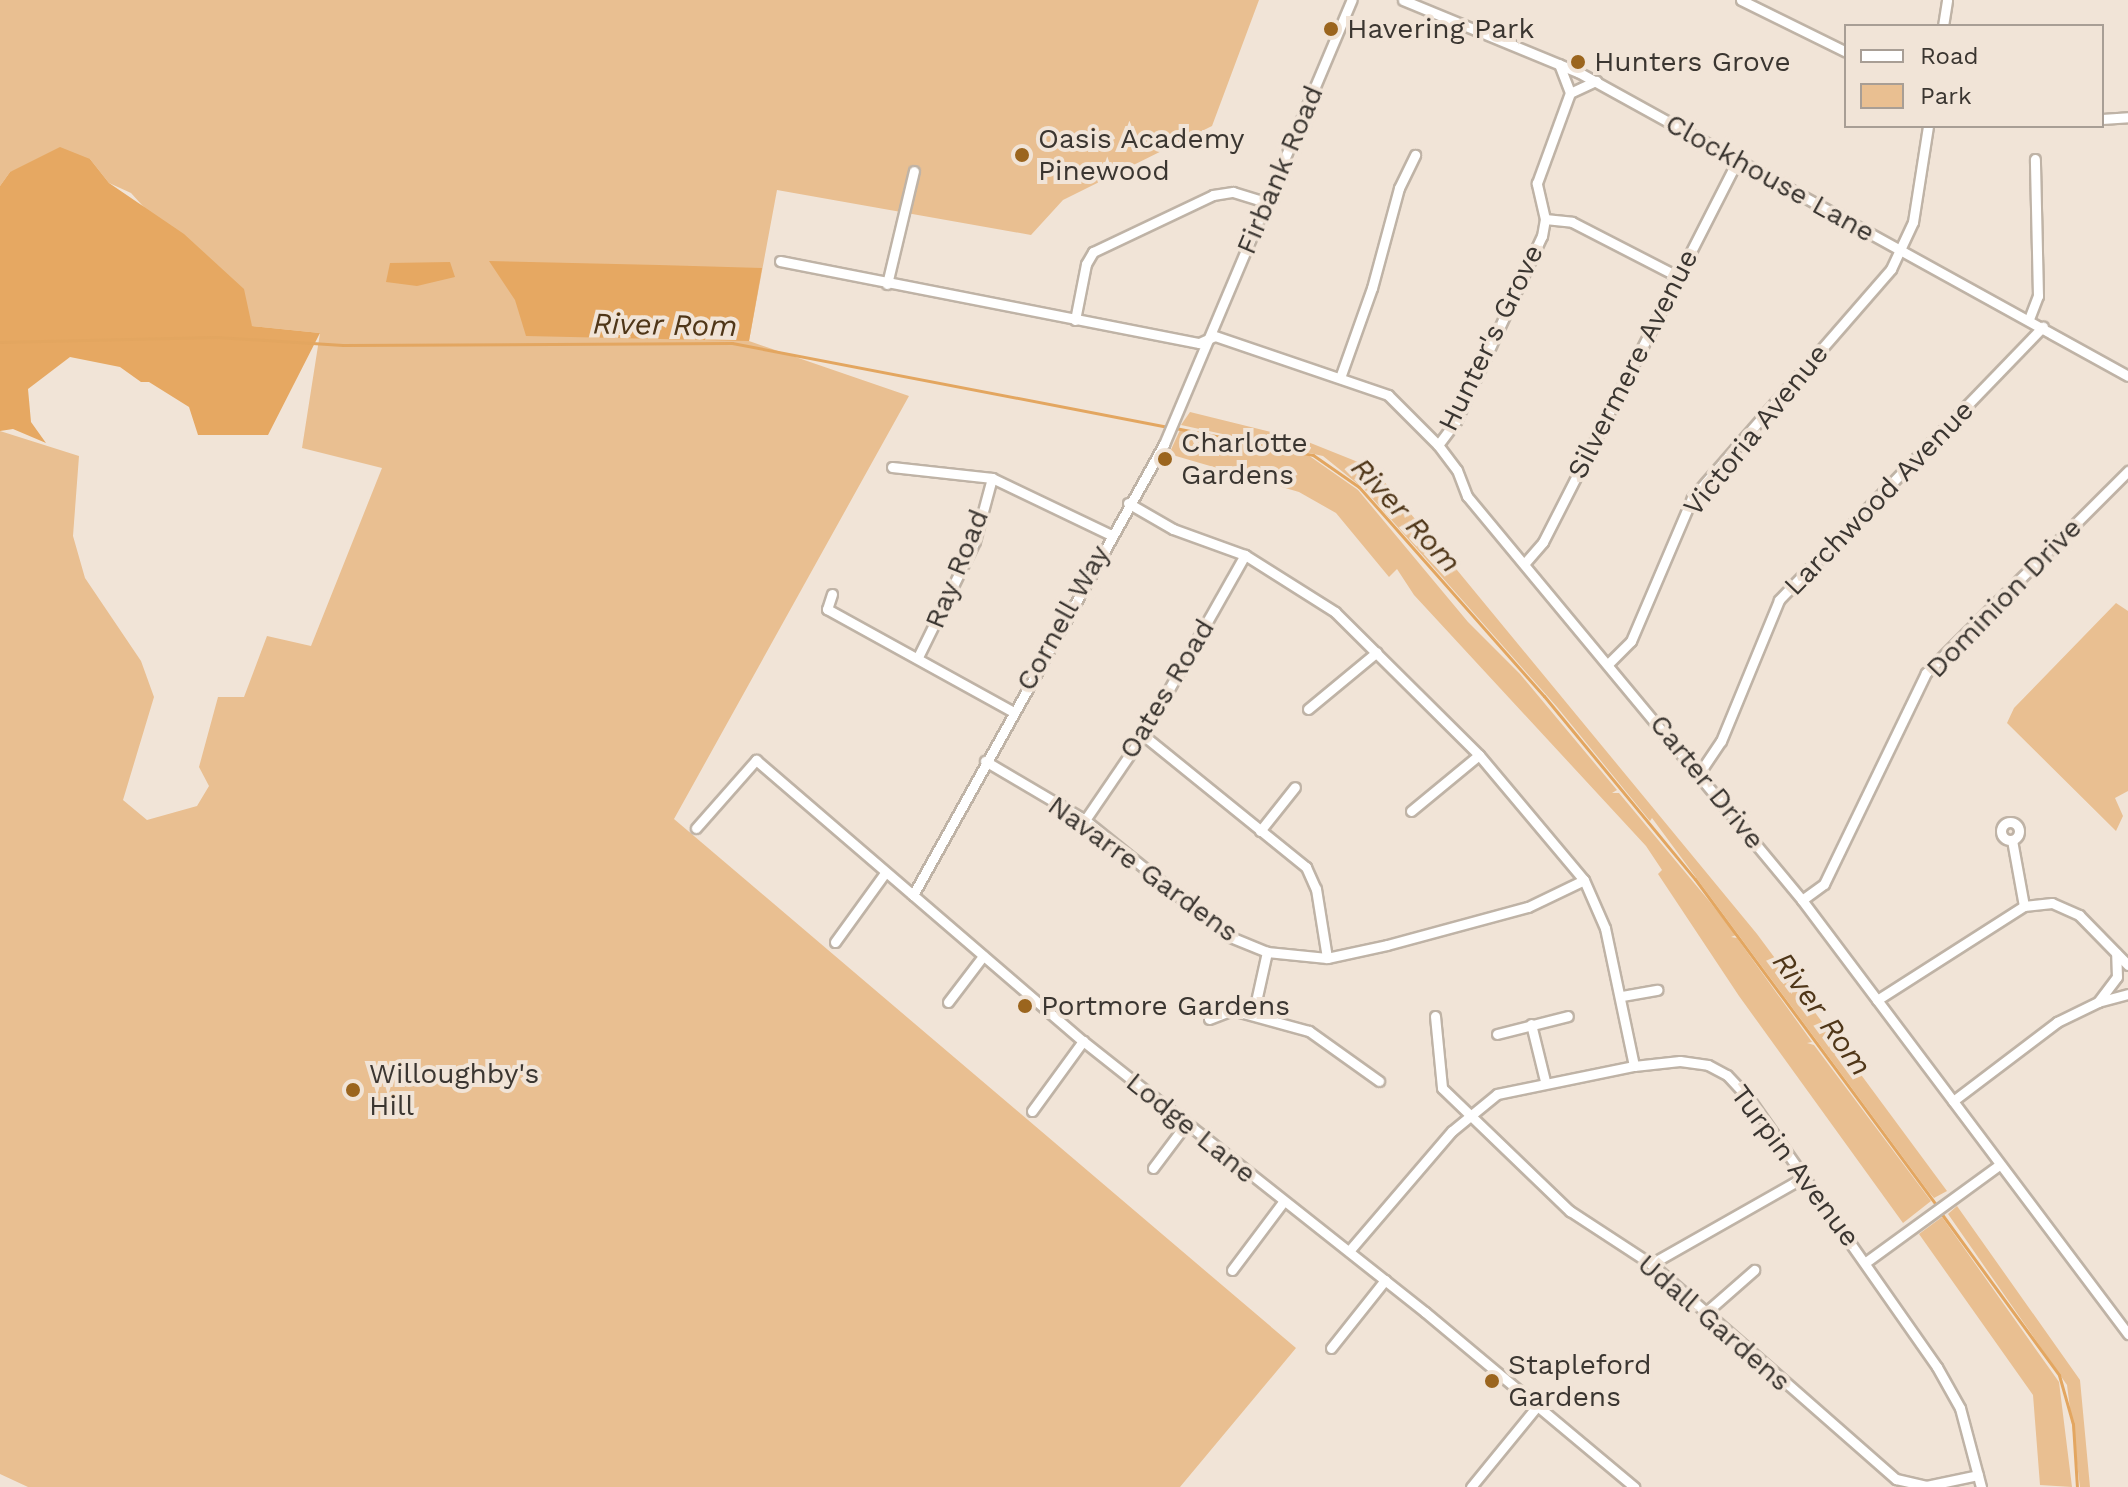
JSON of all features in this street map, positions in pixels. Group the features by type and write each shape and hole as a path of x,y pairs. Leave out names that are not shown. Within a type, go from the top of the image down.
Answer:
{"street":[{"name":"Firbank Road","path":"1207,340 1352,0"},
{"name":"Clockhouse Lane","path":"1403,0 1596,81 2128,376"},
{"path":"1741,0 1844,51"},
{"path":"1943,24 1947,0"},
{"path":"1559,64 1570,93 1596,81"},
{"name":"Hunter's Grove","path":"1438,445 1456,421 1545,219 1537,183 1570,93"},
{"path":"2104,119 2128,117"},
{"name":"Victoria Avenue","path":"1609,663 1631,641 1692,498 1891,269 1913,222 1928,128"},
{"path":"1341,375 1372,288 1399,188 1415,155"},
{"path":"2029,319 2038,296 2035,159"},
{"name":"Silvermere Avenue","path":"1524,564 1543,542 1738,160"},
{"path":"887,284 914,171"},
{"path":"1075,320 1086,264 1093,252 1213,195 1233,192 1265,202"},
{"path":"1545,219 1572,222 1677,276"},
{"name":"Carter Drive","path":"780,261 1199,343 1215,336 1341,375 1388,395 1438,445 1457,470 1467,496 1700,772 1802,900 2128,1334"},
{"name":"Larchwood Avenue","path":"1700,772 1721,741 1779,600 2043,327"},
{"name":"Cornell Way","path":"913,895 1109,534 1166,439 1207,340"},
{"path":"892,467 992,478 1109,534"},
{"name":"Dominion Drive","path":"1802,900 1824,884 1926,673 2128,471"},
{"name":"Ray Road","path":"918,657 975,541 992,478"},
{"path":"1128,503 1173,529 1245,555 1335,612 1479,755 1584,880 1605,928 1622,996 1634,1066"},
{"name":"Oates Road","path":"1085,820 1143,735 1245,555"},
{"path":"832,594 827,609 1012,711"},
{"path":"1308,709 1377,652"},
{"path":"1143,735 1306,867 1316,889 1327,958"},
{"path":"1411,811 1479,755"},
{"name":"Lodge Lane","path":"696,828 756,760 1083,1041 1385,1280 1634,1487"},
{"name":"Navarre Gardens","path":"985,761 1085,820 1228,936 1267,952 1327,958 1528,907 1584,880"},
{"path":"1260,831 1295,787"},
{"path":"2012,840 2024,906"},
{"path":"835,942 885,873"},
{"path":"1877,1000 2024,906 2052,903 2079,915 2128,965"},
{"path":"1253,1015 1267,952"},
{"path":"2098,1002 2117,977 2116,953"},
{"path":"948,1002 983,956"},
{"path":"1622,996 1657,990"},
{"path":"1953,1101 2057,1022 2098,1002 2128,994"},
{"path":"1209,1019 1232,1010 1309,1031 1379,1081"},
{"name":"Udall Gardens","path":"1435,1016 1442,1088 1570,1211 1651,1264 1704,1314 1896,1479 1926,1486 1978,1475"},
{"path":"1497,1034 1568,1016"},
{"path":"1531,1024 1545,1081"},
{"path":"1032,1111 1083,1041"},
{"name":"Turpin Avenue","path":"1349,1251 1470,1112 1497,1094 1545,1081 1634,1066 1693,1061 1727,1075 1866,1262 1960,1408 1981,1487"},
{"path":"1153,1168 1186,1124"},
{"path":"1866,1262 1999,1165"},
{"path":"1651,1264 1804,1177"},
{"path":"1232,1270 1283,1202"},
{"path":"1704,1314 1754,1270"},
{"path":"1331,1348 1385,1280"},
{"path":"1471,1487 1538,1405"}],"green space":[{"path":"0,0 1259,0 1212,126 1063,200 1031,235 777,190 749,341 909,396 674,819 1296,1348 1180,1487 28,1487 0,1474 0,431 79,456 73,536 85,578 141,661 154,697 123,800 147,820 197,806 209,786 199,767 218,697 244,697 267,636 311,646 382,468 302,448 320,333 252,326 131,193 109,183 90,159 10,172 0,186"},
{"path":"1190,412 1303,440 1373,468 1757,934 1947,1191 1934,1198 1928,1191 1652,818 1650,821 1557,707 1364,489 1323,456 1181,425"},
{"path":"1180,430 1219,437 1215,443 1224,438 1308,455 1358,490 1468,622 1520,674 1617,790 1612,793 1619,793 1710,902 1736,935 1731,937 1737,938 1812,1042 1807,1043 1814,1045 1931,1201 1903,1223 1739,996 1658,874 1662,870 1646,846 1414,595 1397,569 1389,577 1336,513 1299,492 1169,454"},
{"path":"2116,603 2128,611 2128,791 2115,798 2123,816 2116,831 2007,723 2014,708"},
{"path":"1957,1206 2080,1380 2090,1487 2080,1487 2067,1385 1948,1214"},
{"path":"1942,1217 2059,1382 2072,1487 2040,1485 2033,1395 1919,1234"}],"shaded area":[{"path":"60,147 90,159 109,183 184,234 244,289 252,326 320,333 268,435 198,435 189,407 149,382 141,382 120,367 70,357 28,389 31,422 46,443 13,429 0,431 0,186 10,172"},
{"path":"489,261 762,268 749,341 526,336 515,300"},
{"path":"450,262 455,277 417,286 386,282 390,263"}],"waterway":[{"name":"River Rom","path":"0,342 216,337 343,345 732,343 1168,427"},
{"name":"River Rom","path":"1175,428 1313,455 1359,487 1544,696 1695,879 1937,1206"},
{"name":"River Rom","path":"1941,1213 2059,1375 2073,1424 2077,1487"}],"place":[{"name":"Havering Park","path":"1331,29"},
{"name":"Hunters Grove","path":"1578,62"},
{"name":"Oasis Academy Pinewood","path":"1022,155"},
{"name":"Charlotte Gardens","path":"1165,459"},
{"name":"Portmore Gardens","path":"1025,1006"},
{"name":"Willoughby's Hill","path":"353,1090"},
{"name":"Stapleford Gardens","path":"1492,1381"}]}
